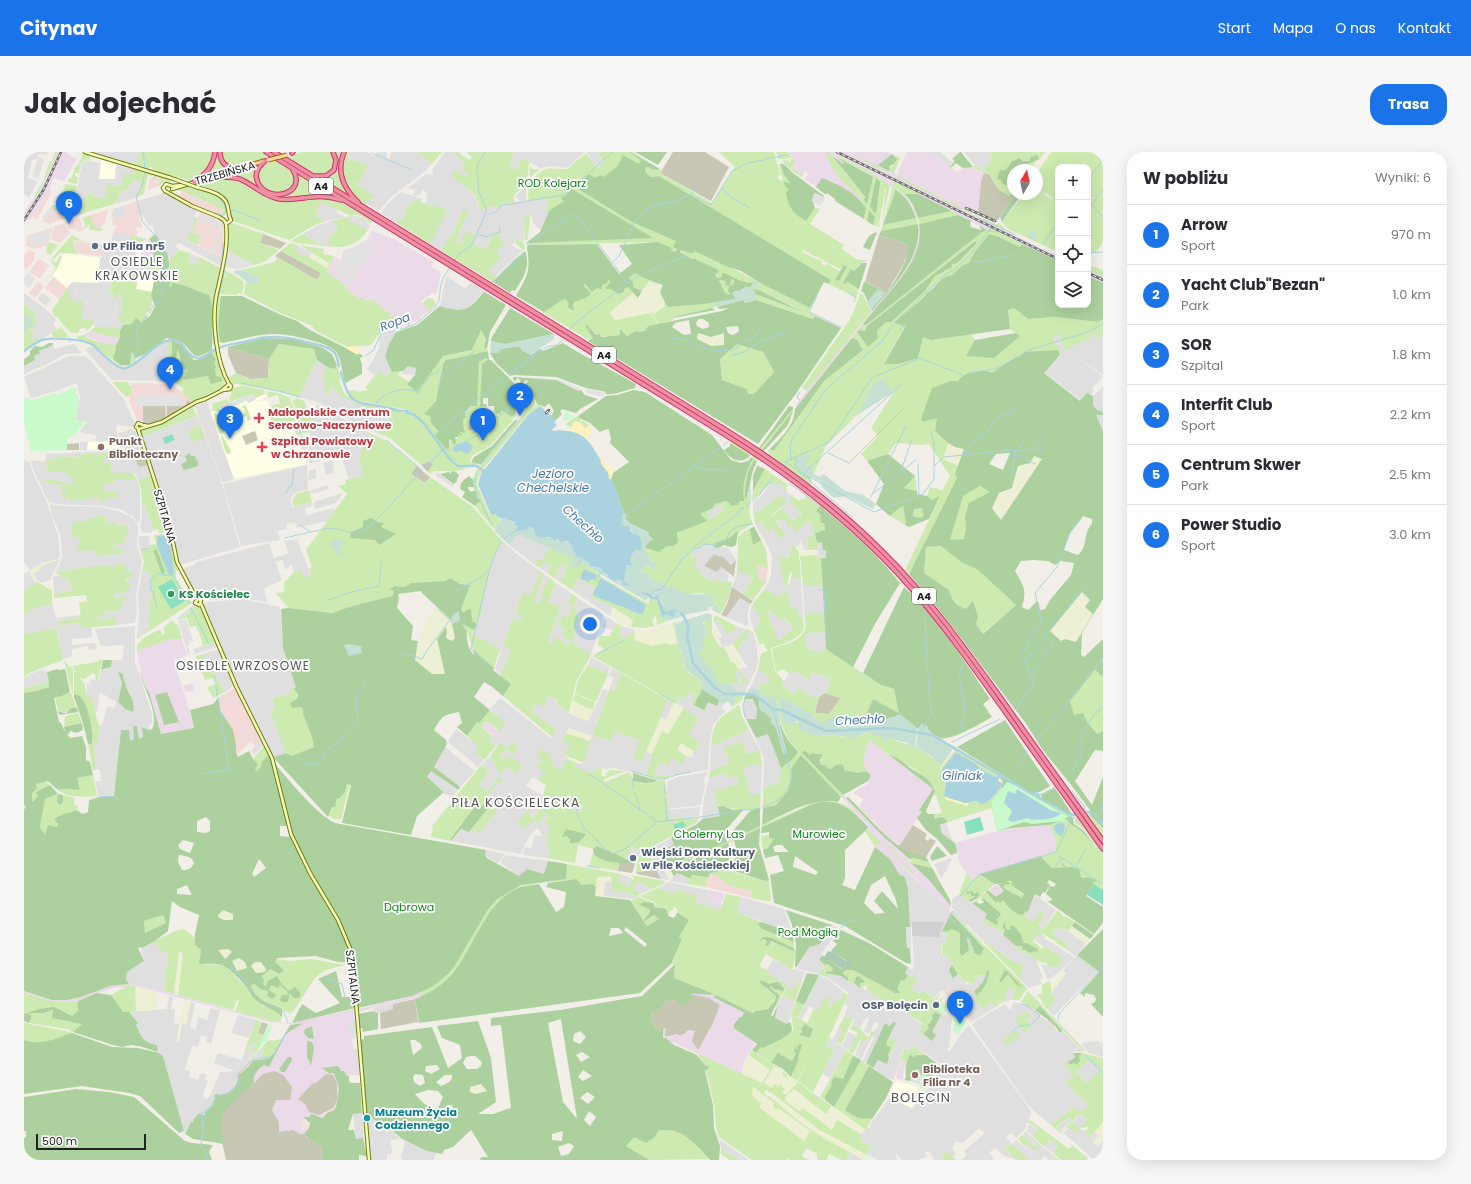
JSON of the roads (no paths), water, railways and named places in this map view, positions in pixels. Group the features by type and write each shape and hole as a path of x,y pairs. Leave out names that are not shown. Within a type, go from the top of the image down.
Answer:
{"highway":[{"path":"194,182 209,170 213,162 215,152"},
{"path":"220,152 220,158 224,164 230,168 238,169"},
{"name":"A4","path":"266,152 452,264 751,448 811,488 848,518 877,546 906,576 957,637 1049,765 1078,810"},
{"name":"A4","path":"274,152 416,239 452,264"},
{"path":"309,174 321,177 328,176 332,173 336,162 333,152"},
{"path":"344,152 341,166 344,183 350,194 365,208"},
{"path":"266,161 258,168 256,179 262,189 272,194 285,194 293,188 296,180 292,168"},
{"path":"212,176 238,178 263,194 278,198 290,199 320,196 334,198 349,203"},
{"name":"A4","path":"400,234 416,239"},
{"name":"A4","path":"766,458 839,517 870,545 904,580 936,618 1060,788 1103,841"},
{"name":"A4","path":"1049,765 1060,788"},
{"name":"A4","path":"1084,818 1103,849"}],"main road":[{"path":"85,152 122,164 145,169 221,196 227,203 228,212 226,219 175,197 164,190 164,186 167,184 170,185 175,197"},
{"name":"TRZEBIŃSKA","path":"171,190 212,176 294,152"},
{"name":"TRZEBIŃSKA","path":"170,185 180,186"},
{"path":"175,197 174,191 180,186"},
{"path":"166,191 171,190"},
{"name":"SZPITALNA","path":"197,600 176,562 171,532 139,435 140,427 162,422 193,404 221,391 227,386 217,346 216,299 223,268 226,219"},
{"path":"197,600 196,604 200,604"},
{"path":"197,600 201,601 200,604"},
{"name":"SZPITALNA","path":"200,604 241,697 272,758 291,834 310,873 336,915 352,953 368,1160"}],"water":[{"name":"Jezioro Chechelskie","path":"541,407 556,420 554,423 557,425 552,430 553,431 562,430 573,432 583,436 587,440 608,473 609,479 611,479 619,497 624,513 621,521 625,521 622,522 622,524 630,527 630,530 634,535 637,533 640,537 642,547 641,550 635,550 631,556 630,560 634,566 627,565 624,581 639,591 651,594 653,597 658,595 664,611 675,609 682,614 675,610 675,615 673,617 666,614 662,616 657,600 650,598 633,588 623,585 623,582 619,580 614,581 613,579 610,579 608,575 603,572 602,568 600,569 599,567 596,568 590,566 586,560 574,554 574,550 568,541 561,543 557,538 553,541 553,538 549,537 540,538 535,535 535,531 533,533 532,532 534,528 528,527 526,532 525,529 518,532 515,531 517,525 514,525 516,522 514,521 511,523 511,520 509,521 506,518 500,518 495,514 493,515 490,513 478,484 482,471 528,415"},
{"path":"466,441 473,447 469,453 466,454 462,450 455,452 453,450 454,446"},
{"path":"162,535 170,541 174,572 173,576 168,573 157,545 157,537"},
{"path":"584,569 597,575 595,580 592,579 588,582 580,578"},
{"path":"601,578 646,605 643,613 639,614 594,596 593,594"},
{"name":"Gliniak","path":"955,753 976,764 980,769 981,768 996,777 998,775 1000,776 998,781 1003,785 993,797 984,804 975,801 965,803 944,796 946,782 940,777 943,768"},
{"name":"Gliniak","path":"1017,789 1050,810 1061,814 1053,818 1046,819 1031,820 1028,818 1012,822 1008,820 1012,811 1004,803 1008,791 1015,794"},
{"path":"1060,823 1064,824 1065,827 1061,836 1054,828 1054,826"}],"waterway":[{"path":"143,152 145,163 144,175 142,186 136,196 142,221 160,241 160,253 165,254 168,262 168,268 161,268 159,279 163,289 161,295 162,298 159,302 155,303 149,313"},
{"name":"Ropa","path":"365,356 373,351 381,334 415,324 435,308 439,300 443,278 459,254 472,245 486,212 486,208 479,192 477,169 478,164 485,152"},
{"path":"609,155 613,152"},
{"path":"372,153 412,170"},
{"path":"765,159 787,155"},
{"path":"527,201 564,195 608,156"},
{"path":"691,195 711,205 732,171 748,163 763,160"},
{"path":"1091,176 1103,160"},
{"path":"612,263 619,256 635,221 649,208 665,203 675,202 693,193 695,191 690,187"},
{"path":"723,189 732,198 750,208"},
{"path":"1091,206 1103,189"},
{"path":"216,213 222,215 226,212 224,204 220,200"},
{"path":"1002,221 1017,200"},
{"path":"359,201 376,213"},
{"path":"489,214 496,212 502,205 525,202"},
{"path":"1092,205 1098,211"},
{"path":"233,220 230,212 234,210 261,221"},
{"path":"1098,211 1103,217"},
{"path":"528,250 535,239 572,215 578,217 624,278 625,281 623,286"},
{"path":"979,218 994,225"},
{"path":"995,225 1016,235"},
{"path":"479,235 487,237 494,233 499,233 500,226"},
{"path":"1043,244 1055,227"},
{"path":"939,279 956,268 970,255 991,228"},
{"path":"989,231 998,232"},
{"path":"222,265 223,243"},
{"path":"1091,253 1103,252"},
{"path":"492,282 515,260 525,253"},
{"path":"993,258 1013,255"},
{"path":"625,285 646,272 685,256"},
{"path":"973,262 980,262 992,258"},
{"path":"219,295 225,270"},
{"path":"1099,276 1103,278"},
{"path":"894,323 936,283"},
{"path":"569,331 573,325 622,287"},
{"path":"849,293 856,297"},
{"path":"217,304 218,296"},
{"path":"817,296 809,312 841,327"},
{"path":"135,363 134,352 139,347 136,342 139,340 137,330 148,315"},
{"name":"Ropa","path":"408,326 411,318"},
{"path":"966,374 998,368 1029,350 1088,332 1103,324"},
{"path":"791,459 790,445 792,439 827,388 878,345 893,325"},
{"path":"213,343 214,327"},
{"path":"671,338 688,340 697,346 711,350 732,350 737,348 739,343 754,337 760,329"},
{"path":"776,335 785,334"},
{"path":"732,355 742,353 775,336"},
{"name":"Chechło","path":"24,351 35,343 47,339 83,341 93,345 118,367 127,368 139,361 158,345 171,340 182,345 193,357 200,358 226,345 268,337 276,337 294,339 332,350 335,353 339,366"},
{"path":"508,374 515,371 546,347 557,345 564,339"},
{"path":"512,371 540,349"},
{"path":"448,371 475,351"},
{"name":"Ropa","path":"351,361 354,359 354,356 358,355"},
{"path":"870,381 871,378 920,358 963,375"},
{"path":"376,403 387,394 396,391 411,390 418,393 430,376 438,372 440,369"},
{"name":"Chechło","path":"341,372 347,391 354,400 399,411 407,411 407,413 414,415 421,420 453,462 459,466 477,466 484,471"},
{"path":"440,386 443,374 446,372"},
{"path":"489,390 506,376"},
{"path":"785,462 829,442 869,382"},
{"path":"241,383 300,397"},
{"path":"805,472 903,383"},
{"path":"433,436 487,392"},
{"path":"799,392 797,398 800,400"},
{"path":"472,438 489,430 489,424 516,403"},
{"path":"998,418 1008,413 1018,405"},
{"path":"828,453 849,463 903,409"},
{"path":"963,455 976,438 987,432 996,419"},
{"path":"487,458 519,420"},
{"path":"299,426 302,438 299,445"},
{"path":"871,497 906,426"},
{"path":"794,457 796,460 795,466 804,474 874,512 923,494 934,479 934,444 931,432"},
{"path":"1033,446 1044,437"},
{"path":"901,471 912,439"},
{"path":"386,440 422,470"},
{"path":"723,446 729,441"},
{"path":"1019,449 1024,441"},
{"path":"1038,450 1046,445"},
{"path":"935,465 944,457 1013,450 1025,452 1032,447"},
{"path":"425,468 441,452 442,448"},
{"path":"626,515 720,448"},
{"name":"Chechło","path":"443,449 449,450"},
{"path":"1029,450 1036,450"},
{"path":"1011,482 1014,451"},
{"path":"1015,453 1035,464"},
{"path":"481,464 486,459"},
{"path":"874,493 916,460"},
{"path":"785,462 797,470"},
{"path":"918,465 919,495"},
{"path":"696,467 707,470 730,470"},
{"path":"286,493 289,487 292,486 294,469"},
{"path":"478,470 475,476 476,490 492,525"},
{"path":"725,473 729,470"},
{"path":"798,471 809,478 811,482 853,518"},
{"path":"300,525 311,532 329,528 353,533 370,527 421,472"},
{"path":"753,502 773,477"},
{"path":"789,483 825,509"},
{"path":"746,507 750,503 750,490"},
{"path":"651,594 658,589 661,590 682,559 700,542 736,515 742,508 744,508"},
{"path":"1041,624 1035,593 1057,567 1070,533 1081,519"},
{"path":"694,549 699,548 704,544 715,545 727,539 730,531 736,527 752,524"},
{"path":"504,539 515,531"},
{"path":"285,538 310,532"},
{"path":"492,667 471,649 488,575 501,542"},
{"path":"141,550 149,548"},
{"path":"578,566 581,560"},
{"path":"328,600 351,592 379,586 381,568"},
{"path":"599,582 597,580 603,569"},
{"path":"455,592 480,578 488,571"},
{"path":"151,590 150,580 157,574"},
{"path":"158,574 173,576"},
{"path":"173,576 189,604"},
{"path":"1033,685 1025,661 1088,582"},
{"path":"151,589 153,591 157,609"},
{"path":"820,590 824,590 826,639"},
{"path":"191,608 209,644"},
{"path":"178,619 191,608"},
{"path":"410,655 422,659 450,620 438,609"},
{"name":"Chechło","path":"681,613 687,624 687,635 693,663 715,688 725,694 755,695 773,709 781,710 826,731 892,728 932,735 1032,794 1038,794"},
{"path":"925,613 927,658"},
{"path":"1025,661 1020,658 1034,631 1040,625"},
{"path":"1017,709 1022,698 1030,692 1033,685 1034,671 1055,638"},
{"path":"597,654 623,641"},
{"path":"401,655 409,655"},
{"path":"1095,668 1103,658"},
{"path":"921,732 932,713 930,705 927,660"},
{"path":"961,731 965,706 959,678 963,664"},
{"path":"1036,742 1094,669"},
{"path":"214,676 215,681"},
{"path":"301,760 311,765 316,765 320,762 328,749 342,741 344,732 358,722 356,699 369,678"},
{"path":"216,685 217,696"},
{"path":"660,694 674,702"},
{"path":"745,717 743,705 747,694"},
{"path":"199,774 229,770 218,697"},
{"path":"1073,770 1081,756 1080,740 1084,728 1103,706"},
{"path":"762,807 778,800 786,792 789,787 791,775 773,709"},
{"path":"952,742 1000,719"},
{"path":"1017,766 1027,752"},
{"path":"632,771 658,779 665,779 690,772"},
{"path":"588,775 594,777"},
{"path":"595,778 617,793"},
{"path":"632,778 634,789"},
{"path":"664,784 665,793"},
{"path":"1040,795 1056,787"},
{"path":"1072,791 1084,806 1085,812"},
{"path":"635,793 640,809"},
{"path":"619,794 657,822 700,817"},
{"name":"Chechło","path":"1032,794 1039,798"},
{"path":"100,797 108,796 117,798"},
{"name":"Chechło","path":"1039,796 1039,798 1071,815 1090,812 1094,814 1103,824"},
{"path":"665,799 666,808"},
{"path":"1095,814 1101,813 1103,805"},
{"path":"754,809 761,808"},
{"path":"701,817 752,809"},
{"path":"666,810 667,820"},
{"path":"577,813 579,820 586,831"},
{"path":"960,896 979,875 1056,852 1072,816"},
{"path":"615,853 625,849 656,823"},
{"path":"587,831 605,849 614,854"},
{"path":"1076,866 1086,848"},
{"path":"1058,856 1062,858"},
{"path":"1055,867 1062,858 1103,884"},
{"path":"587,866 599,868"},
{"path":"966,925 953,911 950,918 959,925 968,937 975,952"},
{"path":"842,927 843,923 859,919"},
{"path":"223,960 244,979 262,1001 284,1012 288,1023"},
{"path":"1058,1020 1059,1014 1103,966"},
{"path":"325,978 342,984 345,997"},
{"path":"1012,1032 1019,1026 1030,1025 1040,1016 1028,1006 1021,1004"},
{"path":"207,1160 206,1152 201,1145 203,1133 202,1113 211,1108 217,1096 228,1093 236,1088 240,1081 237,1075 251,1061 269,1057 276,1052 286,1032"},
{"path":"1085,1055 1103,1073"}],"railway":[{"path":"24,220 44,189 61,152"},
{"path":"837,152 1055,258"},
{"path":"966,208 995,221"},
{"path":"1091,274 1103,280"},
{"path":"546,413 549,410"}],"place":[{"name":"Power Studio","path":"69,224"},
{"name":"UP Filia nr5","path":"95,246"},
{"name":"Interfit Club","path":"170,390"},
{"name":"Yacht Club\"Bezan\"","path":"520,416"},
{"name":"Małopolskie Centrum Sercowo-Naczyniowe","path":"259,418"},
{"name":"SOR","path":"230,439"},
{"name":"Arrow","path":"483,441"},
{"name":"Punkt Biblioteczny","path":"101,447"},
{"name":"Szpital Powiatowy w Chrzanowie","path":"262,447"},
{"name":"KS Kościelec","path":"171,594"},
{"name":"Wiejski Dom Kultury w Pile Kościeleckiej","path":"633,858"},
{"name":"OSP Bolęcin","path":"936,1005"},
{"name":"Centrum Skwer","path":"960,1024"},
{"name":"Biblioteka Filia nr 4","path":"915,1075"},
{"name":"Muzeum Życia Codziennego","path":"367,1118"}],"district":[{"name":"OSIEDLE KRAKOWSKIE","path":"137,269"},
{"name":"OSIEDLE WRZOSOWE","path":"243,666"},
{"name":"PIŁA KOŚCIELECKA","path":"516,802"},
{"name":"BOLĘCIN","path":"921,1097"}],"park label":[{"name":"ROD Kolejarz","path":"552,183"},
{"name":"Cholerny Las","path":"709,834"},
{"name":"Murowiec","path":"819,834"},
{"name":"Dąbrowa","path":"409,907"},
{"name":"Pod Mogiłą","path":"808,932"}]}
